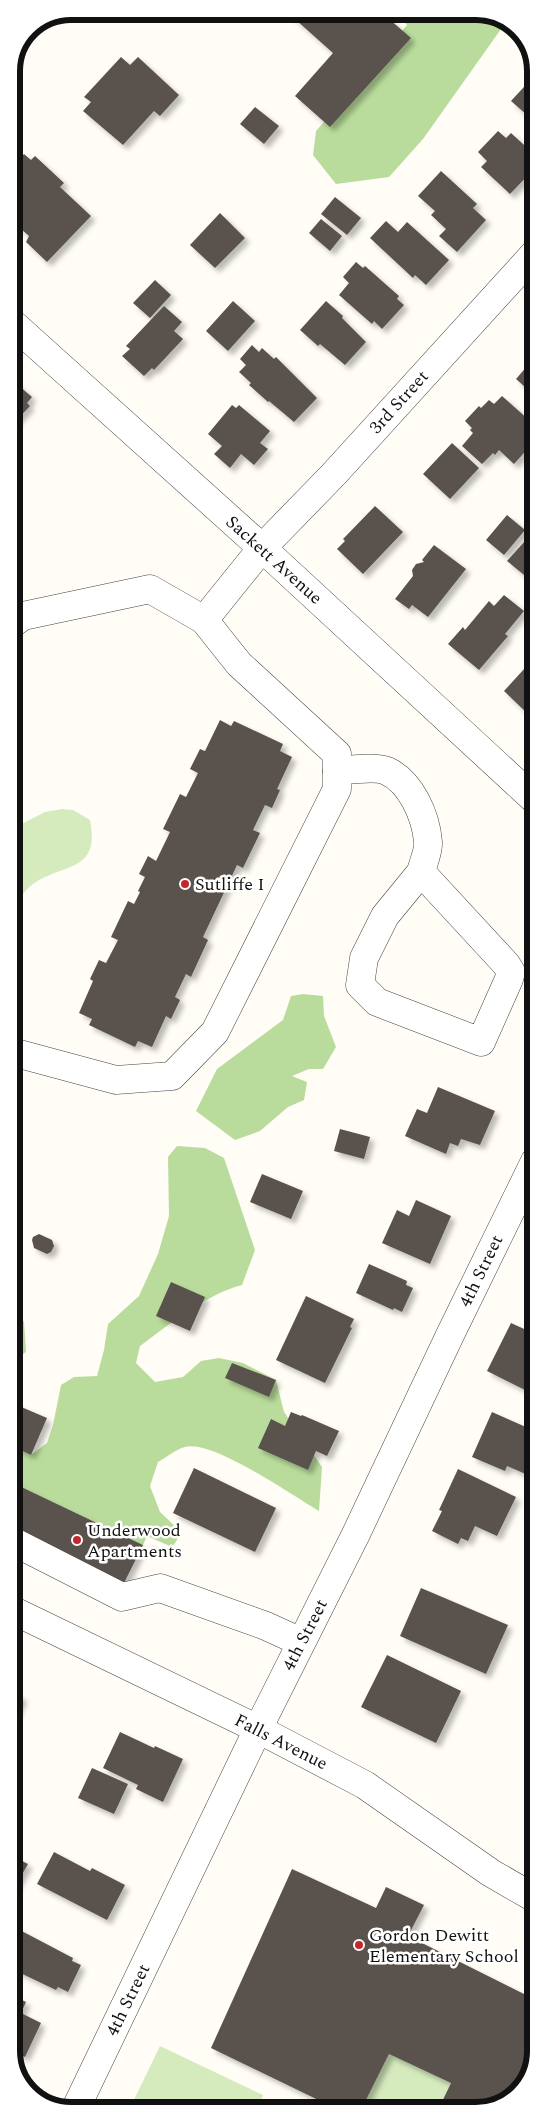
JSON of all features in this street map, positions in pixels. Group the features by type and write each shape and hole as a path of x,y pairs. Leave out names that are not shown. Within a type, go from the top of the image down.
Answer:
{"street":[{"name":"3rd Street","path":"204,620 262,548 334,474 527,262"},
{"name":"Sackett Avenue","path":"20,330 262,548 527,793"},
{"path":"20,618 150,588 204,620 239,664 337,754 337,789 215,1032 172,1076 116,1080 20,1054"},
{"path":"337,771 360,769 386,771 406,786 422,813 428,843 421,872 385,916 364,958 360,986 378,1002 481,1042 511,972 506,964 421,872"},
{"name":"4th Street","path":"79,2102 527,1176"},
{"path":"20,1545 122,1597 160,1588 266,1626 301,1642"},
{"name":"Falls Avenue","path":"20,1614 258,1729 364,1785 491,1873 527,1894"}],"green space":[{"path":"403,20 480,20 502,27 423,139 389,177 336,184 313,155 316,131 407,25"},
{"path":"62,809 73,810 90,820 92,837 90,849 78,863 32,884 20,897 20,825 45,812"},
{"path":"303,994 323,996 324,1016 336,1047 323,1069 309,1069 292,1076 307,1082 304,1100 288,1107 260,1131 235,1140 196,1111 217,1069 283,1020 291,996"},
{"path":"177,1146 205,1148 224,1158 255,1250 242,1285 202,1303 164,1328 140,1346 136,1363 155,1382 183,1377 201,1361 219,1358 243,1363 276,1380 284,1412 322,1467 319,1511 252,1470 214,1452 197,1447 185,1447 178,1450 158,1462 150,1486 160,1512 179,1530 177,1540 172,1547 147,1536 143,1545 20,1486 20,1450 31,1455 47,1443 53,1425 61,1385 74,1377 97,1376 108,1324 139,1296 158,1254 169,1216 168,1157"},
{"path":"20,1315 24,1322 26,1352 20,1356"},
{"path":"160,2046 263,2095 261,2102 133,2102"},
{"path":"389,2054 451,2083 442,2102 365,2102"}],"building":[{"path":"296,20 390,20 411,38 330,127 295,96 333,53"},
{"path":"121,57 130,65 138,57 179,95 160,116 154,111 123,145 83,111 91,102 84,97"},
{"path":"527,84 527,115 511,101"},
{"path":"255,107 279,126 264,144 240,124"},
{"path":"498,131 506,138 511,133 527,148 527,176 510,194 481,167 487,161 478,152"},
{"path":"24,154 31,160 35,156 64,183 60,187 91,216 47,262 26,242 29,236 20,228 20,158"},
{"path":"441,171 477,204 473,208 486,220 457,252 439,236 446,229 431,215 435,211 418,196"},
{"path":"335,197 361,218 347,235 321,214"},
{"path":"220,213 245,238 215,268 190,245"},
{"path":"321,219 342,236 330,251 309,233"},
{"path":"386,221 398,232 407,222 449,260 426,285 415,275 413,278 370,238"},
{"path":"356,262 363,268 365,266 399,296 397,299 404,305 382,329 374,321 372,324 339,295 349,283 343,277"},
{"path":"155,280 171,295 150,318 133,303"},
{"path":"233,301 255,321 228,351 206,331"},
{"path":"326,301 343,316 342,318 366,342 345,365 320,344 318,346 300,330"},
{"path":"164,306 182,322 174,331 183,339 154,370 152,368 144,376 122,356 130,349 126,346"},
{"path":"252,345 259,352 262,348 274,359 276,357 317,398 294,422 249,385 251,383 239,372 246,365 240,359"},
{"path":"527,366 527,389 516,379"},
{"path":"20,387 32,397 27,403 30,406 20,417"},
{"path":"502,396 527,418 527,449 514,464 499,450 482,464 462,446 473,433 470,430 472,428 465,421 479,406 481,408 489,400 494,404"},
{"path":"232,405 236,408 239,405 270,431 260,443 268,449 254,465 241,454 230,468 214,454 222,446 208,434"},
{"path":"452,443 479,468 450,499 423,474"},
{"path":"375,506 403,532 363,574 337,549 345,541 343,539"},
{"path":"507,515 525,530 504,555 486,540"},
{"path":"527,539 527,577 507,561"},
{"path":"434,545 466,569 428,617 412,605 409,609 395,599 413,576 412,570 416,564 424,562 422,560"},
{"path":"504,595 524,611 505,634 508,636 479,670 448,644 463,627 465,630 489,601 494,606"},
{"path":"527,666 527,713 504,691"},
{"name":"Sutliffe I","path":"220,720 231,726 234,721 283,744 280,751 292,757 277,789 280,790 272,808 265,805 253,830 260,833 243,868 237,865 203,937 208,940 191,977 186,974 175,997 180,1000 171,1019 166,1016 152,1047 138,1041 135,1047 89,1025 92,1019 79,1013 93,981 90,979 99,960 106,963 118,940 111,937 128,901 134,904 140,892 138,891 145,877 139,874 148,856 156,861 170,832 163,829 180,794 186,797 198,773 190,769 200,749 205,751"},
{"path":"438,1087 495,1111 480,1145 461,1139 458,1146 450,1143 446,1154 405,1136 417,1109 427,1113"},
{"path":"340,1129 370,1137 364,1159 334,1151"},
{"path":"262,1174 303,1191 291,1219 250,1202"},
{"path":"416,1200 451,1216 430,1264 382,1243 397,1210 409,1216"},
{"path":"39,1234 52,1240 54,1246 51,1252 47,1254 34,1248 33,1237"},
{"path":"369,1264 407,1281 406,1285 413,1288 402,1312 394,1308 393,1310 356,1293"},
{"path":"171,1282 205,1297 190,1331 156,1316"},
{"path":"306,1296 354,1319 350,1327 352,1328 325,1383 276,1360"},
{"path":"511,1323 527,1330 527,1391 487,1371"},
{"path":"232,1363 276,1380 269,1397 225,1378"},
{"path":"20,1406 47,1418 31,1455 20,1450"},
{"path":"291,1412 339,1431 327,1456 316,1451 308,1470 258,1448 271,1419 285,1426"},
{"path":"492,1412 527,1427 527,1475 507,1466 505,1471 472,1457"},
{"path":"194,1468 276,1508 255,1552 173,1513"},
{"path":"458,1469 516,1497 497,1536 475,1526 468,1541 461,1538 458,1544 432,1531 442,1511 439,1510"},
{"name":"Underwood Apartments","path":"20,1486 143,1545 122,1587 20,1538"},
{"path":"421,1588 508,1625 486,1674 400,1636"},
{"path":"387,1655 461,1691 436,1743 361,1707"},
{"path":"120,1732 183,1759 163,1802 136,1789 138,1785 103,1768"},
{"path":"92,1768 128,1784 114,1814 78,1798"},
{"path":"54,1852 90,1871 92,1868 125,1885 107,1920 37,1884"},
{"path":"20,1860 28,1864 20,1878"},
{"path":"292,1869 376,1908 386,1887 424,1905 408,1936 527,1996 527,2051 522,2074 517,2082 502,2095 486,2101 442,2102 451,2083 389,2054 365,2102 322,2102 211,2048"},
{"path":"20,1930 73,1958 72,1961 81,1965 68,1992 58,1987 56,1990 20,1973"},
{"path":"20,1999 26,2002 21,2013 41,2023 25,2057 20,2055 20,2051"}],"place":[{"name":"Sutliffe I","path":"185,884"},
{"name":"Underwood Apartments","path":"77,1540"},
{"name":"Gordon Dewitt Elementary School","path":"359,1945"}]}
